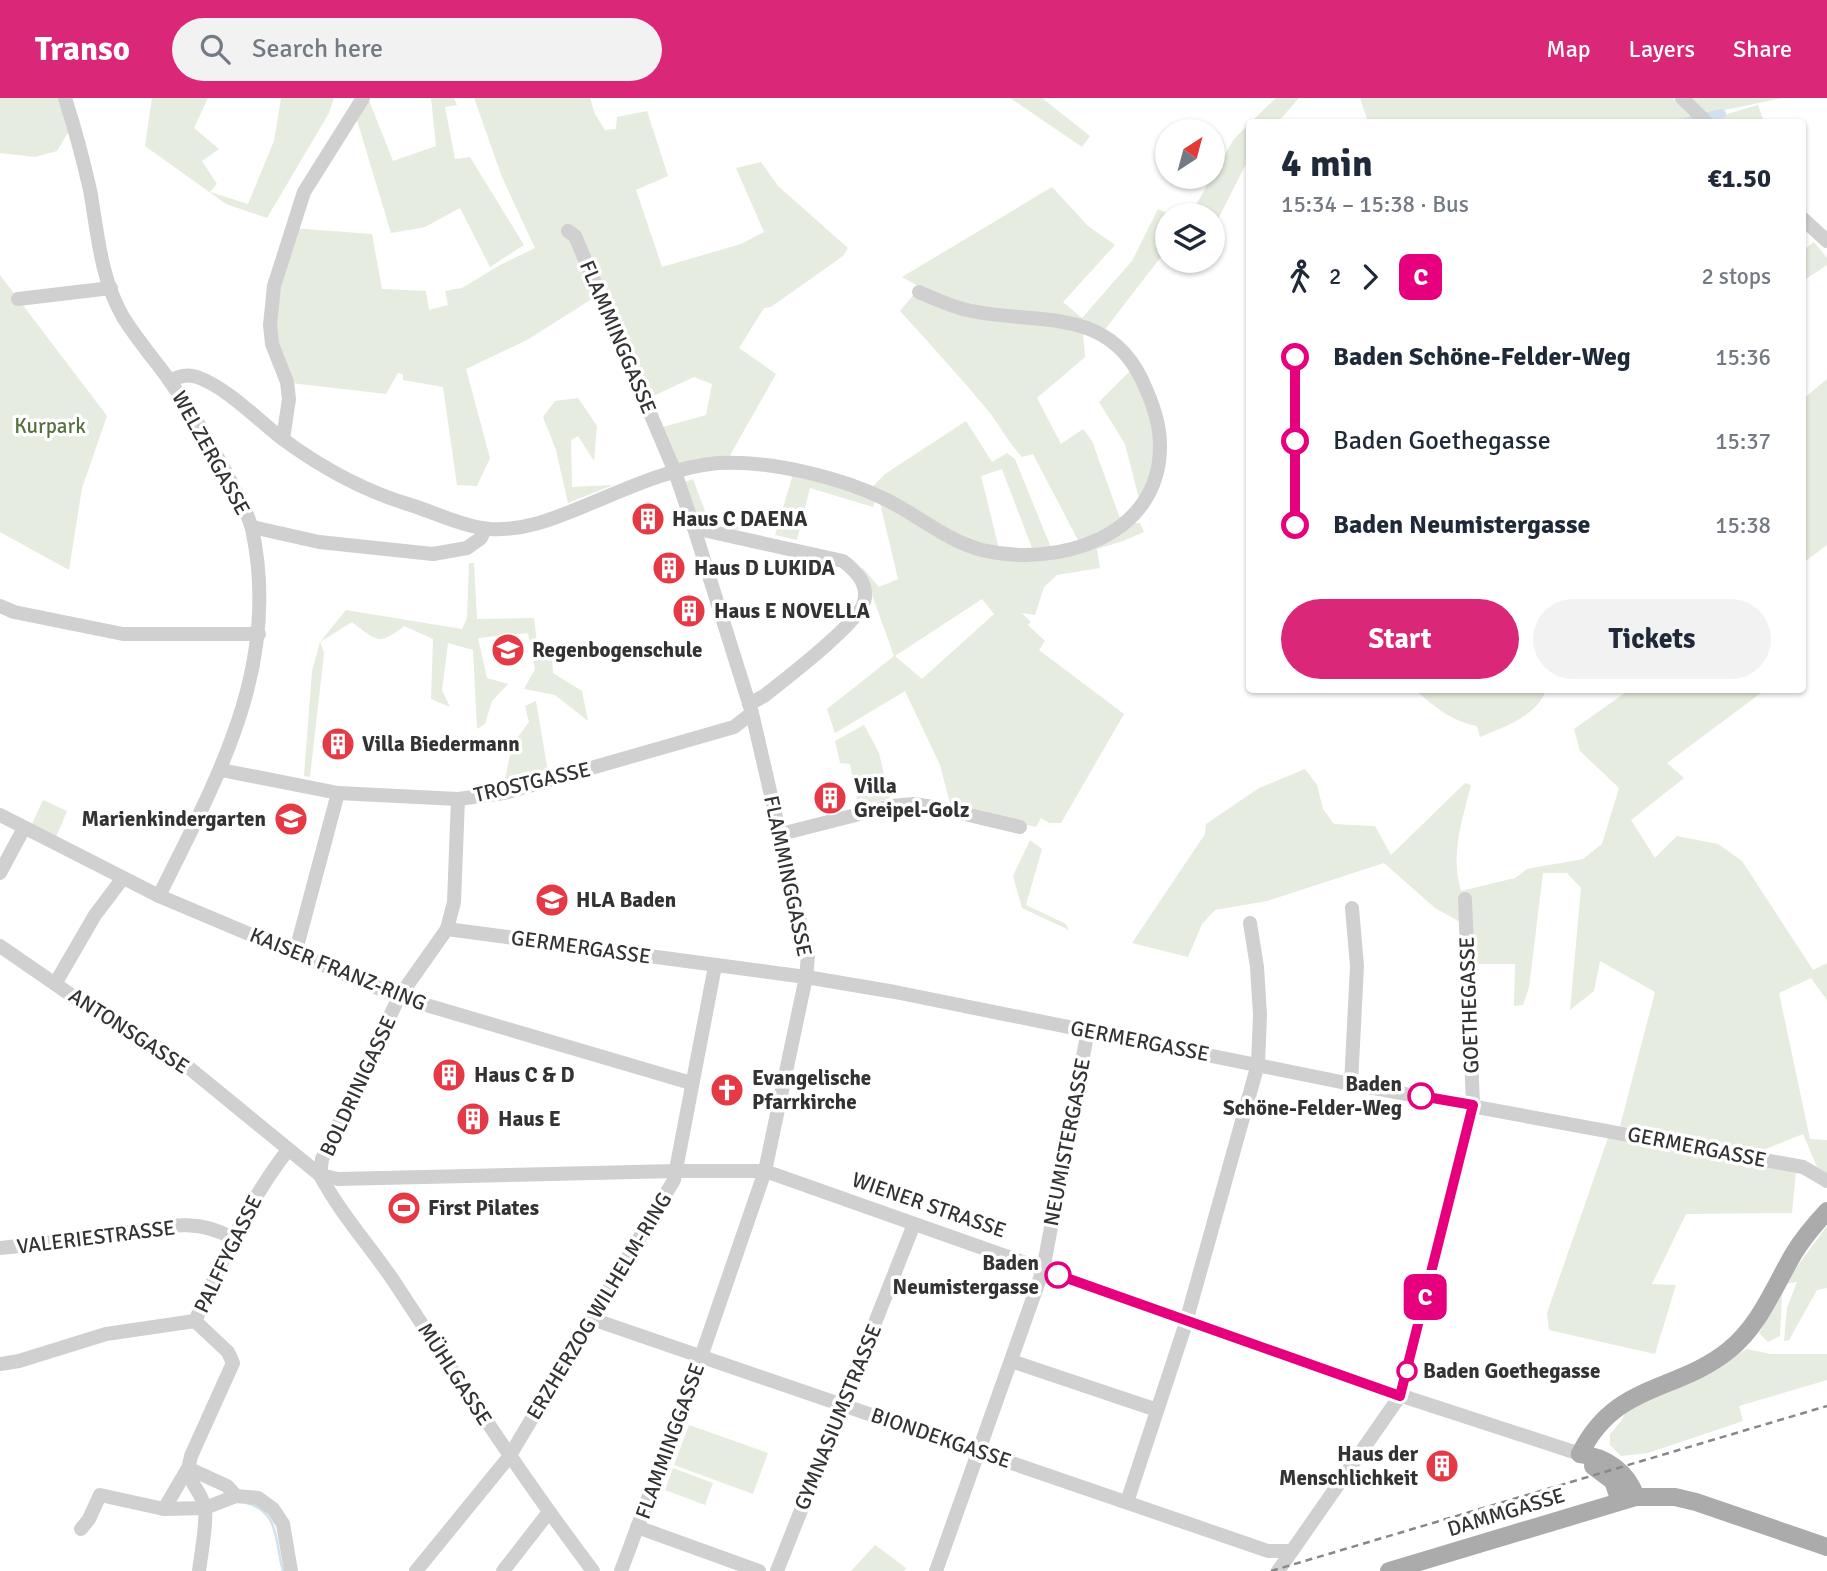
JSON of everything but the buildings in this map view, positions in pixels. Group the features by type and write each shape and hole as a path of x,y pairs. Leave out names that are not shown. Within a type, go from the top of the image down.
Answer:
{"main road":[{"path":"1580,1454 1603,1420 1620,1404 1701,1367 1744,1337 1796,1251 1827,1211"},
{"name":"WIENER STRASSE","path":"1580,1454 1592,1456 1620,1471 1631,1483 1628,1499"},
{"path":"1628,1499 1675,1497 1696,1502 1827,1547"},
{"name":"DAMMGASSE","path":"1390,1571 1628,1499"}],"street":[{"name":"WELZERGASSE","path":"65,98 78,136 88,181 98,251 111,288 123,317 170,381 218,457 252,527 261,601 254,669 232,742 159,896"},
{"path":"283,439 289,399 287,382 271,335 274,286 304,192 363,98"},
{"path":"1682,98 1703,119"},
{"path":"1806,222 1826,240"},
{"name":"FLAMMINGGASSE","path":"568,231 575,236 675,472 694,528 750,709 808,956 806,977 765,1171 701,1357 621,1571"},
{"path":"18,299 111,288"},
{"path":"170,381 183,375 198,377 221,391 283,439 347,479 386,498 485,529 539,525 631,486 675,472 717,463 798,471 877,496 953,540 1003,554 1038,554 1091,543 1118,528 1135,514 1145,503 1156,480 1160,434 1143,380 1114,343 1092,329 1067,321 968,310 919,292"},
{"path":"252,527 319,542 433,554 467,548 481,538 485,529"},
{"name":"TROSTGASSE","path":"221,770 338,793 458,799 504,793 734,727 764,696 859,612 864,603 865,591 858,572 843,561 694,528"},
{"path":"0,606 14,612 123,634 259,634"},
{"path":"295,954 338,793"},
{"path":"447,929 454,902 458,799"},
{"path":"781,834 891,806 914,804 939,807 1020,827"},
{"name":"KAISER FRANZ-RING","path":"0,815 159,896 399,997 691,1083"},
{"path":"0,873 24,828"},
{"path":"55,984 95,915 123,878"},
{"name":"GOETHEGASSE","path":"1400,1396 1473,1105 1465,899"},
{"path":"1351,1084 1357,966 1352,908"},
{"path":"1127,1502 1186,1320 1258,1063 1260,1015 1257,967 1250,923"},
{"name":"GERMERGASSE","path":"447,929 806,977 895,992 1258,1063 1351,1084 1803,1167 1827,1181"},
{"name":"BOLDRINIGASSE","path":"320,1175 322,1159 399,997 447,929"},
{"name":"ANTONSGASSE","path":"0,946 87,1006 172,1056 320,1175"},
{"name":"ERZHERZOG WILHELM-RING","path":"416,1571 509,1457 674,1180 715,966"},
{"name":"NEUMISTERGASSE","path":"936,1571 1043,1270 1088,1030"},
{"name":"PALFFYGASSE","path":"164,1509 188,1468 233,1363 228,1352 195,1321 232,1238 268,1176 288,1150"},
{"name":"WIENER STRASSE","path":"320,1175 351,1178 765,1171 1400,1396 1580,1454"},
{"name":"MÜHLGASSE","path":"320,1175 332,1198 385,1269 509,1457 593,1571"},
{"name":"GYMNASIUMSTRASSE","path":"777,1571 914,1224"},
{"name":"VALERIESTRASSE","path":"0,1248 121,1234 154,1226 205,1227 232,1238"},
{"name":"BIONDEKGASSE","path":"592,1319 1268,1551 1290,1551"},
{"path":"0,1364 19,1362 106,1334 195,1321"},
{"path":"1012,1362 1157,1410"},
{"path":"1278,1571 1400,1396"},
{"path":"188,1468 227,1486 236,1496"},
{"path":"188,1468 192,1483 205,1508 199,1571"},
{"path":"81,1529 89,1519 100,1495 164,1509 205,1508 236,1496 258,1498 274,1509 283,1524 291,1571"},
{"path":"503,1571 549,1512"},
{"path":"637,1527 759,1571"}],"green space":[{"path":"0,98 58,98 69,131 57,151 35,157 0,153"},
{"path":"152,98 208,98 194,128 219,149 202,161 217,184 210,192 248,204 274,141 281,98 334,98 329,113 267,218 226,204 145,146"},
{"path":"368,98 393,161 436,146 431,98 454,98 457,105 445,107 455,159 470,157 524,245 490,267 460,208 425,227 391,233 356,117"},
{"path":"474,98 590,98 595,114 605,130 616,129 617,117 647,111 668,176 636,190 662,267 741,244 764,232 736,168 761,162 778,186 848,248 843,256 771,307 764,308 739,348 776,374 729,457 680,470 663,427 706,415 712,384 694,377 649,398 610,301 589,258 595,297 527,340 466,369 490,458 477,486 457,485 443,387 403,380 403,374 398,373 386,394 291,383 273,326 292,228 372,234 382,289 426,291 429,310 448,305 445,291 462,288 535,248 502,177"},
{"path":"1010,98 1042,98 1090,136 1082,147"},
{"path":"1276,98 1299,98 1281,119 1254,119"},
{"path":"1360,98 1673,98 1692,119 1367,119"},
{"path":"1686,98 1783,98 1701,115"},
{"path":"1758,105 1763,119 1710,119"},
{"path":"1246,127 1246,164 1225,205 1225,203 1197,203 1205,189 1225,189 1225,155 1234,139"},
{"path":"1052,187 1088,226 1115,245 1063,302 1082,318 1132,261 1155,215 1155,265 1103,332 1083,332 1085,357 1037,398 1061,444 1083,429 1092,441 1121,521 1079,542 1033,454 1022,457 990,413 900,311 920,287 902,277"},
{"path":"1814,242 1827,258 1827,265 1806,279 1806,248"},
{"name":"Kurpark","path":"0,275 107,416 82,488 69,570 0,532"},
{"path":"1138,363 1161,416 1143,514 1125,444 1099,402"},
{"path":"1827,379 1827,545 1806,561 1806,396"},
{"path":"578,398 597,426 594,461 578,436 571,440 572,487 613,485 568,503 556,450 543,417 555,401"},
{"path":"966,421 992,462 1007,453 1015,459 1054,555 1097,546 1117,536 1133,523 1140,523 1144,532 1097,549 1100,568 1057,575 1044,587 1035,615 1022,613 1031,622 1028,625 1045,641 1039,650 1124,714 1061,823 1049,823 1041,818 1036,827 951,807 940,765 905,691 835,733 827,709 894,656 862,567 879,587 898,579 880,503 870,489 885,474","holes":["1002,469 1035,556 1001,557 981,476","982,599 994,614 922,679 895,656"]},
{"path":"793,474 835,483 875,501 873,507 810,488 797,540 775,535"},
{"path":"693,479 706,514 737,514 753,527 735,530 698,519 685,482"},
{"path":"469,563 474,563 477,619 534,618 538,650 597,639 552,655 553,673 582,691 588,721 555,695 524,689 535,669 528,633 478,638 487,678 508,684 492,701 485,724 477,729 473,650 448,643 442,690 450,707 431,699 433,639 404,626 388,637 377,639 352,622 320,642 346,610 462,629 467,618"},
{"path":"320,642 324,653 310,777 304,776 312,671"},
{"path":"1419,693 1545,693 1527,714 1480,737 1477,726 1451,717"},
{"path":"1625,693 1761,693 1667,763 1684,778 1631,820 1655,858 1677,836 1718,844 1742,861 1813,970 1827,963 1827,1000 1811,978 1779,993 1810,1139 1827,1140 1827,1174 1817,1167 1803,1134 1761,1151 1620,1126 1655,992 1600,961 1594,991 1570,1010 1581,888 1567,873 1543,873 1529,987 1523,1005 1514,1006 1515,964 1471,964 1469,927 1435,908 1384,863 1267,901 1215,910 1202,924 1188,957 1132,943 1205,834 1206,824 1259,788 1305,769 1317,785 1323,809 1334,824 1375,826 1391,855 1465,783 1471,785 1457,851 1461,891 1515,878 1527,869 1583,859 1602,844 1619,788 1580,751 1574,729"},
{"path":"536,701 548,772 504,784 512,745 529,722 525,706"},
{"path":"864,725 879,753 890,799 858,805 850,764 840,763 835,741"},
{"path":"43,800 67,811 56,837 31,826"},
{"path":"1030,840 1042,849 1026,905 1066,924 1069,930 1022,908 1013,876"},
{"path":"1608,1138 1796,1171 1792,1213 1686,1214 1652,1284 1676,1285 1655,1354 1549,1330 1547,1313"},
{"path":"1827,1226 1827,1288 1817,1290 1789,1340 1784,1341 1787,1308 1797,1282 1784,1284"},
{"path":"1782,1295 1780,1336 1768,1342 1759,1333"},
{"path":"1747,1349 1770,1354 1827,1354 1827,1380 1739,1406 1743,1421 1648,1453 1621,1456 1610,1445 1610,1434 1628,1407"},
{"path":"689,1425 768,1453 753,1494 674,1465"},
{"path":"673,1468 713,1483 705,1505 665,1490"},
{"path":"875,1545 906,1568 904,1571 851,1571"}],"waterway":[{"path":"1700,119 1721,114"},
{"path":"247,1503 258,1507 271,1521 283,1571"}],"railway":[{"path":"1271,1571 1827,1406"}],"bus line":[{"name":"C","path":"1058,1275 1400,1396 1473,1105 1421,1096"}],"place":[{"name":"Haus C DAENA","path":"648,519"},
{"name":"Haus D LUKIDA","path":"669,568"},
{"name":"Haus E NOVELLA","path":"689,611"},
{"name":"Regenbogenschule","path":"508,650"},
{"name":"Villa Biedermann","path":"338,744"},
{"name":"Villa Greipel-Golz","path":"830,798"},
{"name":"Marienkindergarten","path":"291,819"},
{"name":"HLA Baden","path":"552,900"},
{"name":"Haus C & D","path":"449,1075"},
{"name":"Evangelische Pfarrkirche","path":"727,1090"},
{"name":"Baden Schöne-Felder-Weg","path":"1421,1096"},
{"name":"Haus E","path":"473,1119"},
{"name":"First Pilates","path":"404,1208"},
{"name":"Baden Neumistergasse","path":"1058,1275"},
{"name":"Baden Goethegasse","path":"1407,1371"},
{"name":"Haus der Menschlichkeit","path":"1442,1466"}]}
